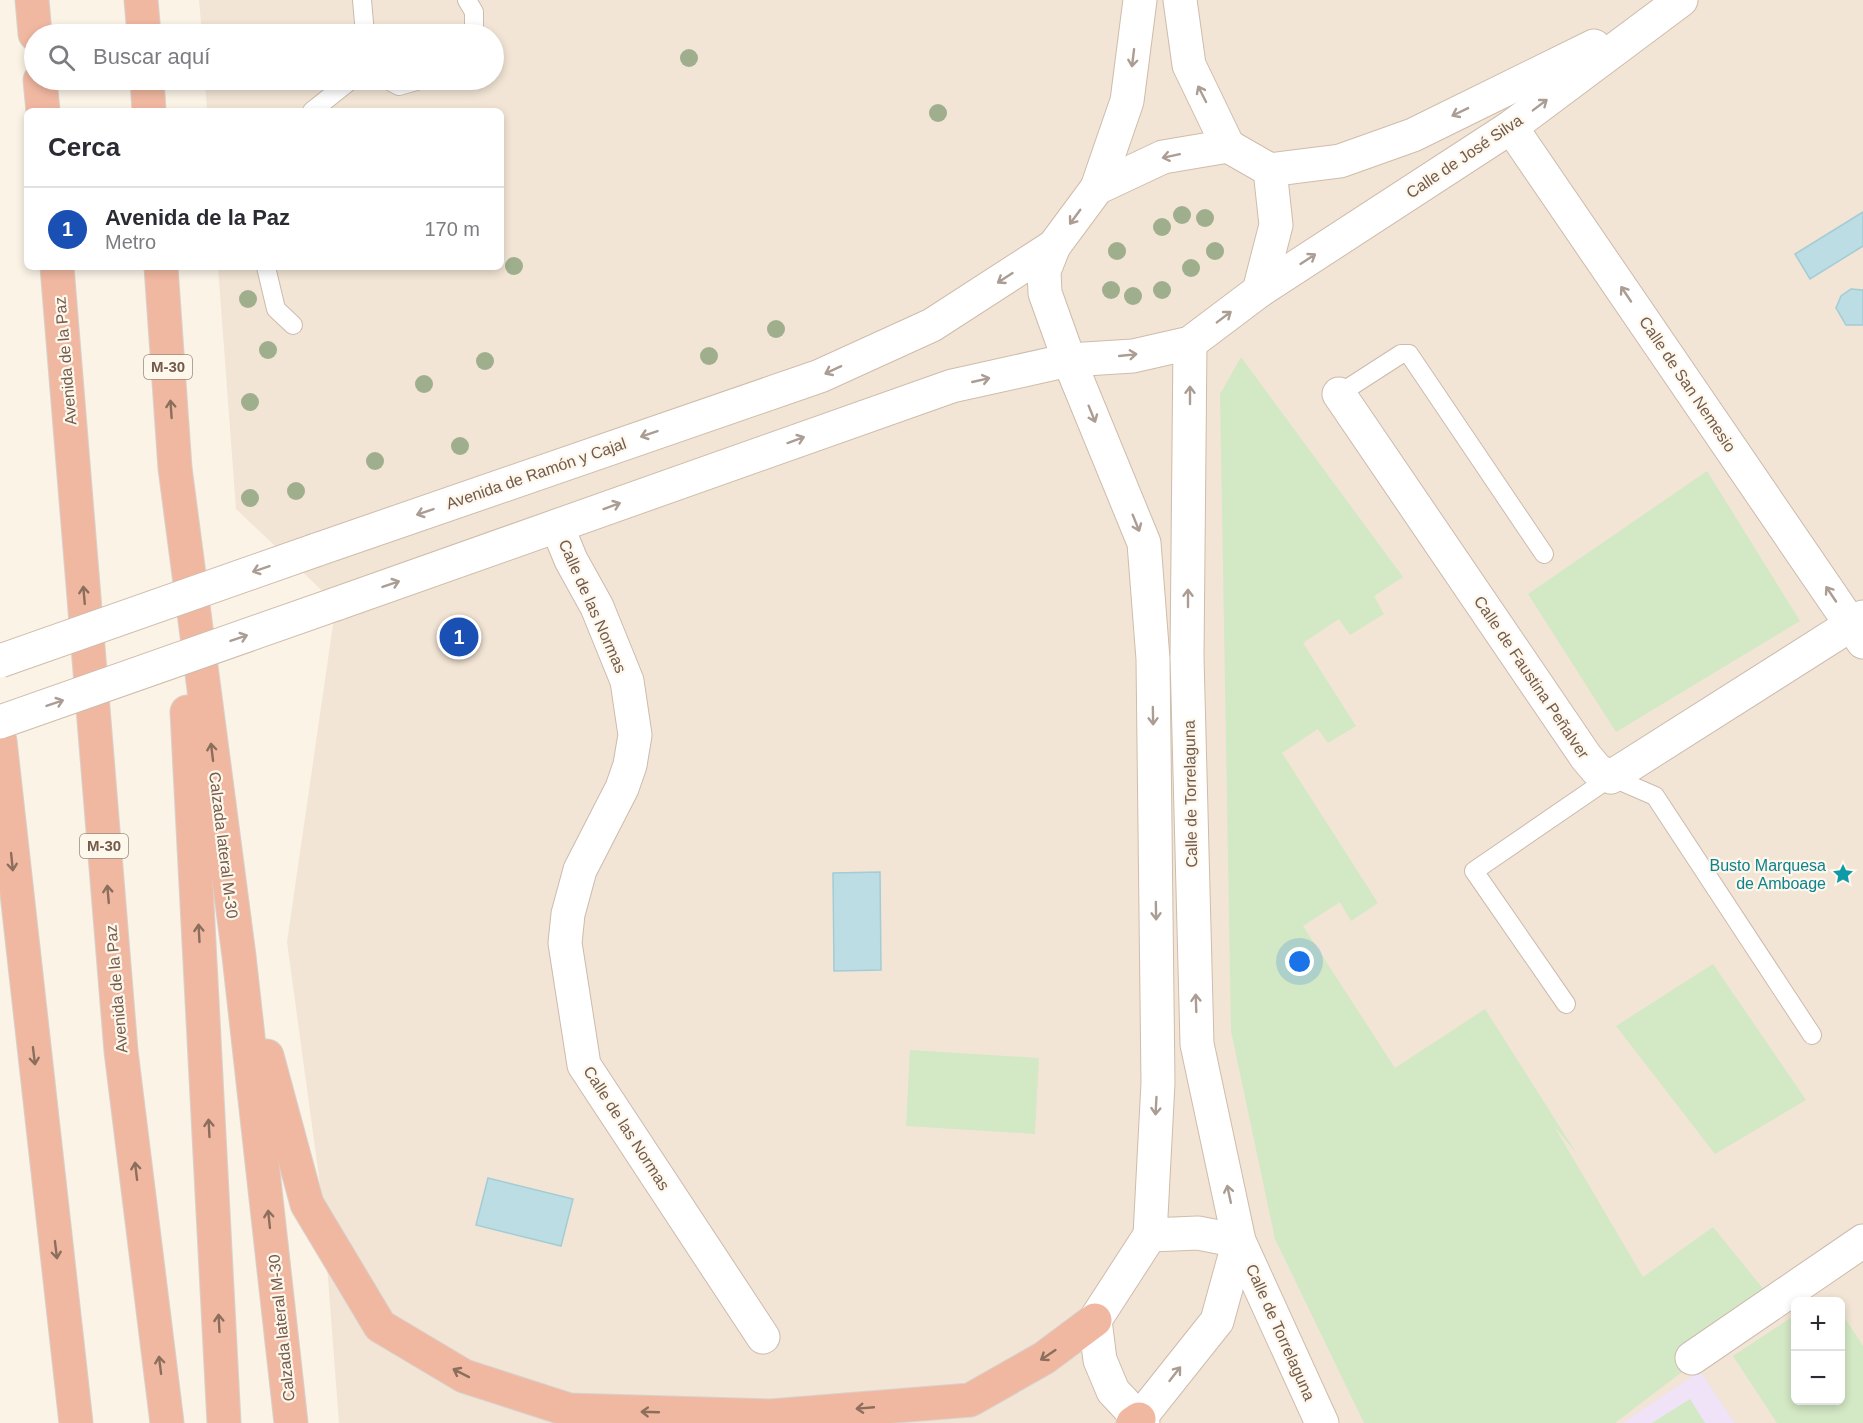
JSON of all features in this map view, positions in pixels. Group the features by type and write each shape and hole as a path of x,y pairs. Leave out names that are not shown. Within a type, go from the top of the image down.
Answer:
{"highway":[{"path":"32,0 34,24"},
{"path":"141,0 143,24"},
{"path":"41,90 43,108"},
{"path":"148,90 149,108"},
{"name":"Avenida de la Paz","path":"57,270 121,1051 167,1423"},
{"name":"Calzada lateral M-30","path":"160,270 175,468 239,956 291,1423"},
{"name":"M-30","path":"175,468 224,1423"},
{"path":"0,741 76,1423"},
{"path":"239,956 307,1204 380,1326 464,1376 568,1410 771,1416 970,1400 1044,1358 1095,1320"}],"street":[{"path":"1140,0 1127,101 1097,188 1054,246 1044,271 1045,293 1069,360 1144,543 1150,601 1158,1083 1150,1235 1095,1320 1100,1360 1113,1391 1138,1422 1217,1321 1239,1240 1198,1233 1150,1235"},
{"path":"1180,0 1189,65 1228,146 1270,170 1276,225 1259,291"},
{"name":"Calle de José Silva","path":"1190,344 1259,291 1511,127 1672,6"},
{"name":"Calle de José Silva","path":"1270,170 1340,161 1413,135 1672,6"},
{"name":"Calle de San Nemesio","path":"1511,127 1859,628"},
{"path":"1097,188 1163,157 1228,146"},
{"name":"Avenida de Ramón y Cajal","path":"0,661 820,376 932,324 1054,246"},
{"path":"0,722 939,390 1069,360 1132,356 1190,344"},
{"name":"Calle de Torrelaguna","path":"1190,344 1187,657 1197,1044 1239,1240 1322,1423"},
{"name":"Calle de Faustina Peñalver","path":"1339,394 1586,757 1597,770 1611,777"},
{"name":"Calle de las Normas","path":"557,526 568,554 597,608 627,681 635,735 625,780 580,870 568,914 565,943 584,1065 763,1337"},
{"path":"1611,777 1859,628"},
{"path":"1692,1358 1863,1242"}],"lane":[{"path":"362,0 364,24"},
{"path":"467,0 474,12 474,24"},
{"path":"316,108 338,90"},
{"path":"267,270 276,309 293,325"},
{"path":"1339,394 1401,354 1409,354 1544,554"},
{"path":"1566,1004 1474,871 1611,777 1655,796 1812,1035"}],"shaded area":[{"path":"199,0 1863,0 1863,1423 339,1423 322,1199 287,942 336,604 236,509 218,270 504,270 504,108 207,108 206,90 504,90 504,24 201,24"},
{"path":"1700,1371 1735,1423 1622,1423"}],"green space":[{"path":"1241,357 1403,577 1374,596 1384,614 1350,635 1339,619 1303,643 1356,726 1328,743 1318,729 1282,753 1378,903 1351,921 1340,902 1303,926 1395,1068 1485,1009 1577,1154 1554,1126 1643,1277 1713,1227 1774,1302 1615,1423 1364,1423 1275,1239 1231,1031 1220,394"},
{"path":"1707,471 1800,621 1616,732 1528,594"},
{"path":"1713,964 1806,1100 1715,1154 1616,1026"},
{"path":"910,1050 1039,1058 1035,1134 906,1126"},
{"path":"1791,1318 1791,1405 1845,1405 1845,1318 1863,1346 1863,1423 1777,1423 1733,1356"},
{"path":"1690,1399 1705,1423 1652,1423"}],"water":[{"path":"1863,212 1863,246 1810,279 1795,254"},
{"path":"1851,289 1863,290 1863,325 1846,325 1836,308 1841,296"},
{"path":"880,872 881,970 834,971 833,873"},
{"path":"488,1178 573,1199 561,1246 476,1225"}],"place":[{"name":"Avenida de la Paz","path":"459,637"},
{"name":"Busto Marquesa de Amboage","path":"1843,874"}]}
